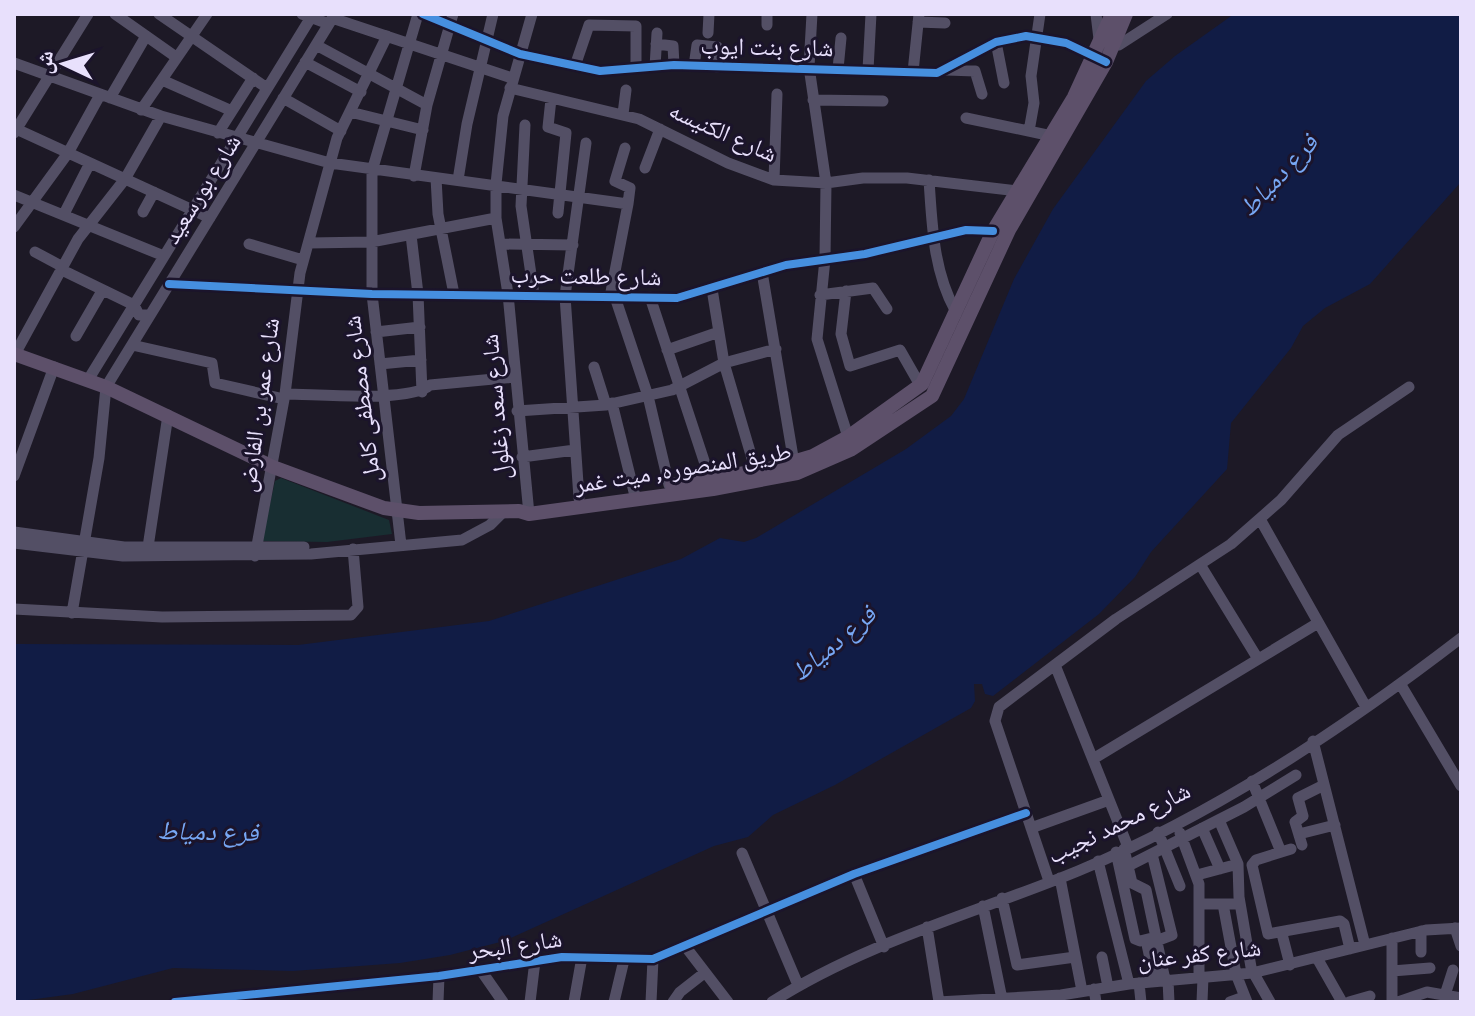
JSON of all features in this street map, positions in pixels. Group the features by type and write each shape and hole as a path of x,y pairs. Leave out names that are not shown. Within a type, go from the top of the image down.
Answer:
{"main road":[{"name":"طريق المنصوره, ميت غمر","path":"14,354 106,387 273,467 398,512 525,510 784,476 816,466 852,449 932,396 1009,230 1100,58 1099,39 1112,14"},
{"name":"طريق المنصوره, ميت غمر","path":"525,510 579,498 635,495 669,485 712,484 794,463 848,437 920,385 934,364 955,310 993,231 1100,58 1114,45 1126,14"}],"street":[{"path":"88,14 15,130 210,218"},
{"path":"115,14 176,57"},
{"path":"159,14 267,88"},
{"path":"141,110 207,14"},
{"name":"شارع بنت ايوب","path":"421,14 451,20 520,54 600,71 674,65 913,72 946,70 996,42 1038,37 1066,43 1100,58"},
{"name":"شارع مصطفى كامل","path":"401,545 372,294 372,171 421,14"},
{"path":"458,180 479,66 493,14"},
{"name":"شارع سعد زغلول","path":"525,510 508,294 496,218 496,184 498,148 511,83 532,14"},
{"path":"708,33 709,14"},
{"path":"812,14 809,67 826,183 825,259 817,339 848,437"},
{"path":"868,70 871,14"},
{"path":"1029,131 1034,103 1031,76 1040,14"},
{"path":"1096,14 1099,39 1114,45 1128,43 1167,14"},
{"name":"شارع الكنيسه","path":"309,15 332,19 479,66 551,99 623,114 728,163 774,180 826,183 863,178 929,180 1018,191"},
{"name":"شارع بورسعيد","path":"88,380 309,15"},
{"path":"913,72 919,18 945,23"},
{"name":"شارع بورسعيد","path":"106,387 332,19"},
{"path":"414,176 427,105 451,20"},
{"path":"575,66 589,25 637,26 636,68"},
{"path":"14,227 27,206 36,202 146,36"},
{"name":"شارع عمر بن الفارض","path":"256,551 285,396 295,292 303,260 341,131 387,36"},
{"path":"655,67 656,38 673,46 674,65"},
{"path":"838,69 841,38"},
{"path":"996,42 1004,83"},
{"path":"316,45 427,105"},
{"path":"694,66 697,45 717,47 717,67"},
{"path":"305,62 361,92"},
{"path":"14,63 141,110 330,163 628,204"},
{"path":"946,70 975,71 982,94"},
{"path":"218,133 253,78"},
{"path":"162,80 232,111"},
{"path":"623,114 626,90"},
{"path":"774,180 777,94"},
{"path":"283,98 341,131"},
{"path":"551,99 548,127 566,133 558,213"},
{"path":"813,100 883,101"},
{"path":"350,112 423,130"},
{"path":"14,354 62,268 125,179 161,116"},
{"path":"966,118 1052,136"},
{"path":"525,125 521,188 534,295"},
{"path":"645,168 660,129"},
{"path":"579,498 565,296 586,143"},
{"path":"625,148 615,182 630,188 613,297 648,396 669,485"},
{"path":"64,214 90,163"},
{"path":"436,178 454,294"},
{"path":"929,180 933,237 943,285 955,310"},
{"path":"143,212 154,192"},
{"path":"14,195 164,256"},
{"path":"309,243 371,242 496,218"},
{"name":"شارع طلعت حرب","path":"169,284 372,294 687,297 762,272 865,254 966,230 993,231"},
{"path":"411,235 418,294 422,392"},
{"path":"249,244 303,260"},
{"path":"500,244 573,245"},
{"path":"35,252 102,291 134,305 139,315 149,315"},
{"path":"762,272 794,463"},
{"path":"820,295 873,288 887,309"},
{"path":"712,289 724,363 756,472"},
{"path":"76,336 102,291"},
{"path":"846,291 841,334 850,366 897,350 904,351 920,385"},
{"path":"650,297 712,484"},
{"path":"121,325 133,328 134,340 214,363 215,383 285,396 422,392 430,385 515,377"},
{"path":"376,332 420,327"},
{"path":"667,350 719,332"},
{"path":"517,411 609,404 648,396 680,387 724,363 776,349"},
{"path":"380,364 421,360"},
{"path":"14,476 54,367"},
{"path":"594,367 609,404 635,495"},
{"path":"72,613 101,446 106,387"},
{"path":"1096,1002 1075,957 1054,879 1031,828 996,714 1002,704 1116,619 1201,566 1260,519 1338,435 1409,387"},
{"path":"148,547 168,415"},
{"path":"522,457 575,450"},
{"path":"14,532 58,544 123,551 353,549 462,540 490,525 503,512"},
{"path":"1260,519 1366,707"},
{"path":"14,543 58,544"},
{"path":"123,551 148,547 256,551"},
{"path":"14,609 177,617 351,615 358,607 353,549"},
{"path":"1201,566 1258,659"},
{"path":"1093,759 1318,623"},
{"name":"شارع محمد نجيب","path":"772,1002 798,985 927,927 1098,861 1158,832 1252,781 1401,685 1461,638"},
{"path":"1055,665 1109,800 1132,883 1145,887 1153,939 1169,1002"},
{"path":"1401,685 1461,786"},
{"path":"1313,741 1365,945"},
{"path":"1128,866 1219,820 1296,775"},
{"path":"1252,781 1259,797 1293,845"},
{"path":"1293,845 1295,821 1303,816 1299,796 1324,785"},
{"path":"1031,828 1109,800"},
{"name":"شارع البحر","path":"175,1002 269,998 535,961 582,957 653,959 854,874 1026,813"},
{"path":"1219,820 1238,864 1240,904 1252,973 1270,1002"},
{"path":"1176,822 1198,879 1202,1002"},
{"path":"1335,825 1256,860 1251,868 1268,934 1282,934 1340,921 1344,924 1350,949"},
{"path":"1202,828 1220,869"},
{"path":"1158,832 1180,886"},
{"path":"1123,849 1135,939 1172,935 1152,854"},
{"path":"742,853 798,985"},
{"path":"1098,861 1141,1002"},
{"path":"1160,888 1180,886 1238,864"},
{"path":"854,874 884,947"},
{"path":"1002,898 1016,964 1075,957"},
{"path":"1199,904 1240,904"},
{"path":"1223,904 1224,945 1246,1000 1230,1002"},
{"path":"983,906 1002,999"},
{"path":"927,927 939,1002"},
{"path":"1458,928 1461,946"},
{"name":"شارع كفر عنان","path":"939,1002 1062,998 1088,990 1134,983 1252,973 1421,931 1458,928"},
{"path":"1421,931 1421,952"},
{"path":"1282,934 1290,965"},
{"path":"1392,938 1395,1002 1427,992 1454,998 1453,970"},
{"path":"685,946 703,974 728,1002"},
{"path":"574,1002 582,957"},
{"path":"1102,957 1108,987"},
{"path":"1317,958 1339,1001 1370,996"},
{"path":"651,1002 653,959"},
{"path":"614,1002 624,960"},
{"path":"530,1002 535,961"},
{"path":"1392,971 1430,968"},
{"path":"480,969 503,1002"},
{"path":"673,1002 676,995 703,974"},
{"path":"438,1002 439,976"}],"green space":[{"path":"281,478 389,520 392,534 327,542 262,541 275,481"}],"water":[{"name":"فرع دمياط","path":"1234,14 1461,14 1461,182 1370,284 1325,308 1303,326 1291,348 1231,423 1227,469 1151,552 1135,577 1099,614 993,696 985,694 982,684 974,684 975,701 971,708 835,785 773,815 748,837 714,846 504,941 450,955 400,963 293,971 173,968 73,994 14,1002 14,644 298,645 489,621 681,559 720,538 744,542 756,538 906,449 951,416 964,399 1014,279 1053,209 1146,81"}],"cycle path":[{"path":"423,14 520,54 600,71 674,65 937,73 996,42 1026,36 1066,43 1106,62"},
{"path":"169,284 372,294 677,298 786,265 865,254 966,230 993,231"},
{"path":"175,1002 439,976 562,957 653,959 854,874 1026,813"}]}
